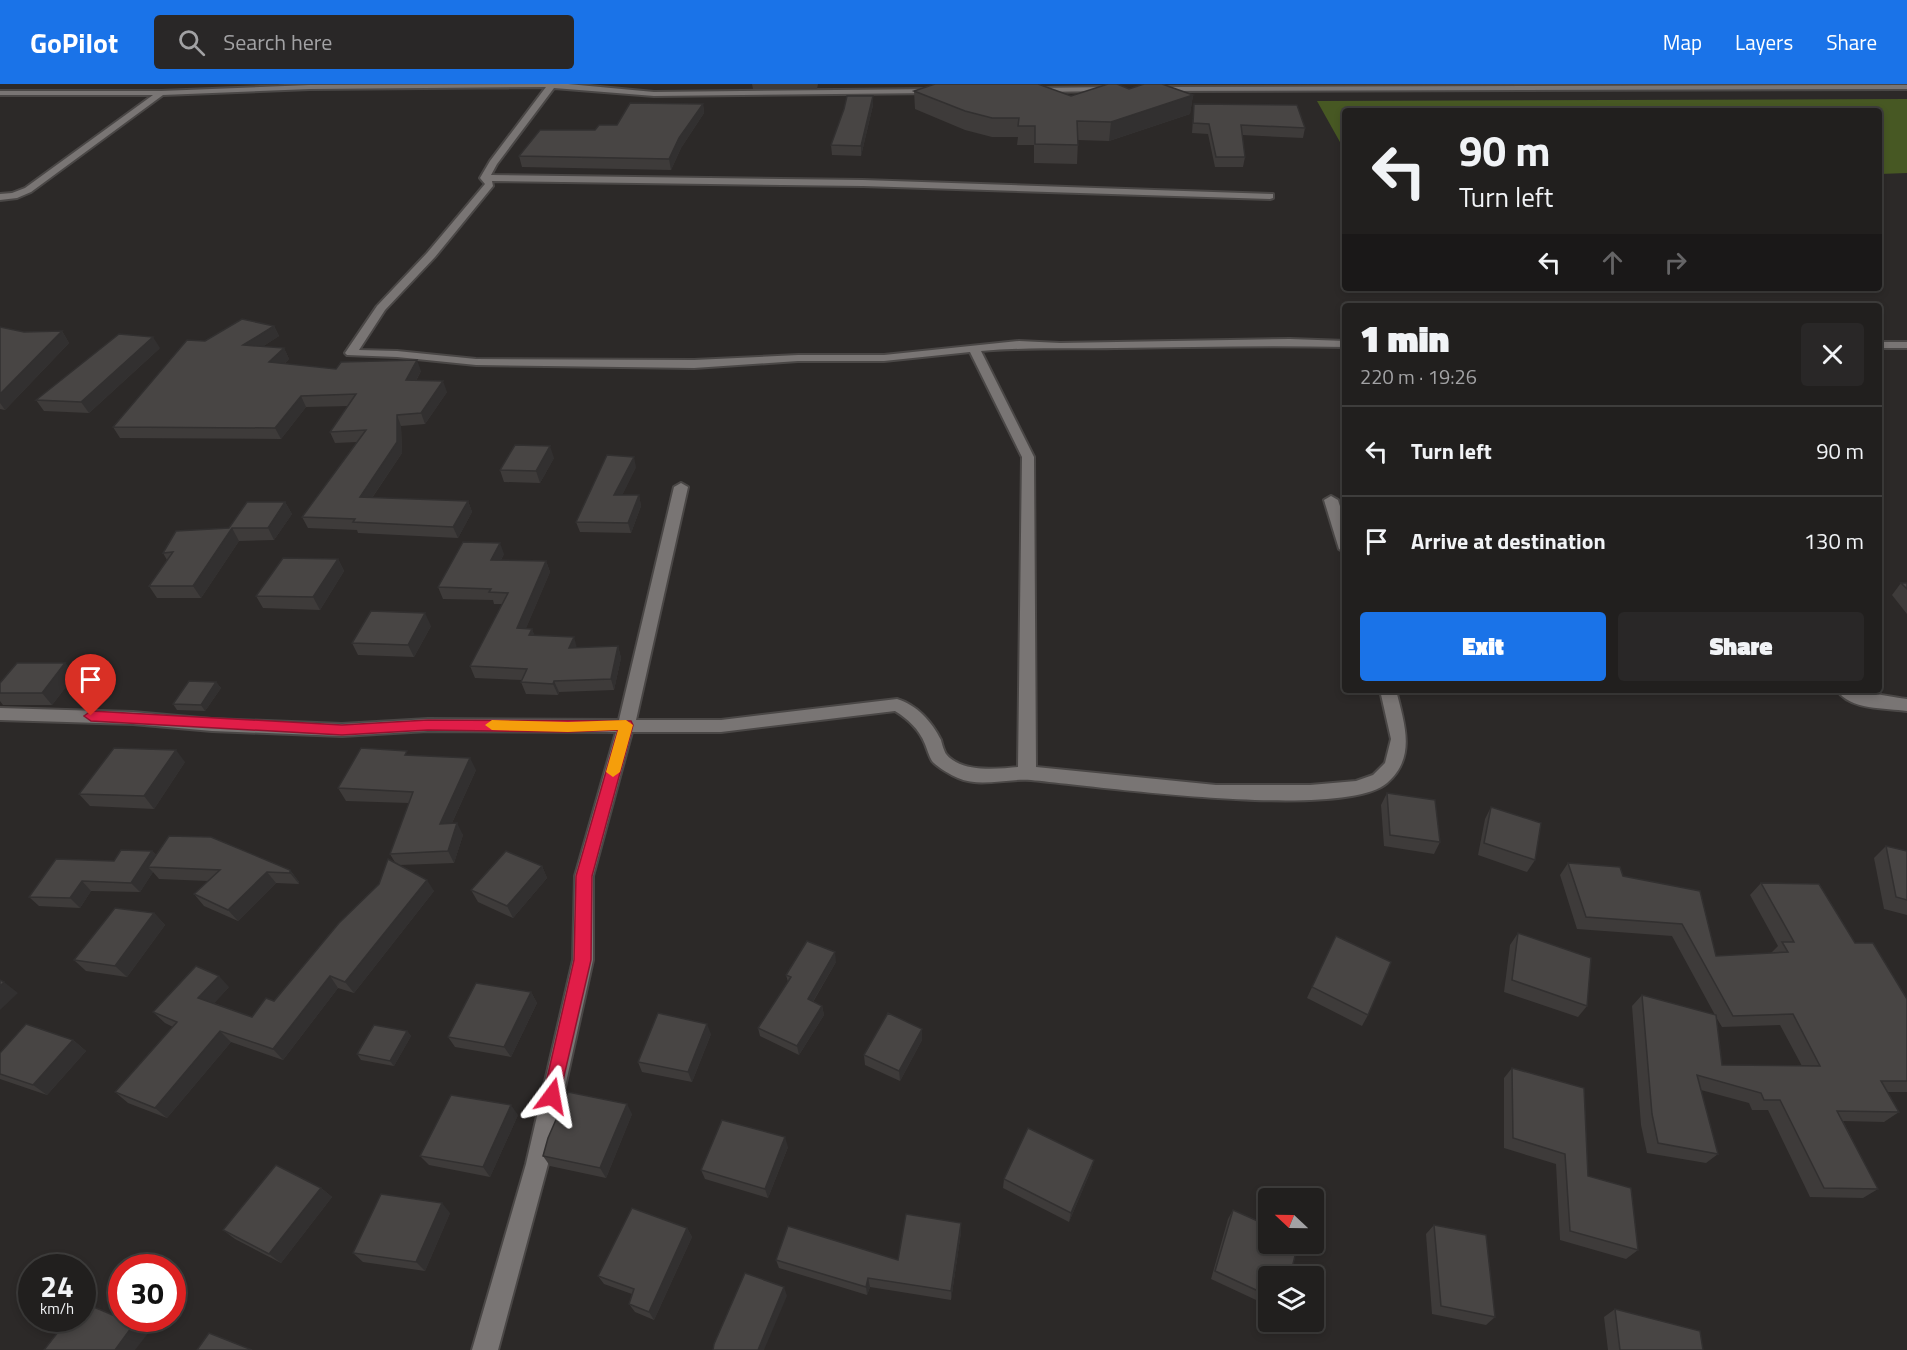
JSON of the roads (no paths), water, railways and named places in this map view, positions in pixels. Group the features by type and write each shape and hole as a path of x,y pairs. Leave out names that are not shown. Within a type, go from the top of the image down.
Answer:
{"street":[{"path":"43,93 57,84"},
{"path":"0,93 162,93 310,87 552,85 654,94 944,91"},
{"path":"485,178 493,163 552,85"},
{"path":"1143,89 1907,87"},
{"path":"1026,90 1120,89"},
{"path":"0,197 14,196 28,190 162,93"},
{"path":"485,178 863,183 1270,196"},
{"path":"485,178 490,184 416,272 395,291 351,352 476,362 694,364 798,358 884,358 1019,344 1060,346 1290,342 1342,344"},
{"path":"1882,345 1907,345"},
{"path":"974,348 1028,457 1027,772"},
{"path":"485,1350 539,1153 583,960 584,876 626,725 681,487"},
{"path":"1330,500 1342,537"},
{"path":"0,714 133,718 212,725 342,730 428,725 721,726 897,705 917,715 934,743 939,758 964,773 985,776 1027,772 1216,792 1310,792 1357,788 1379,780 1393,766 1399,739 1389,693"},
{"path":"1850,693 1861,699 1907,705"}]}
